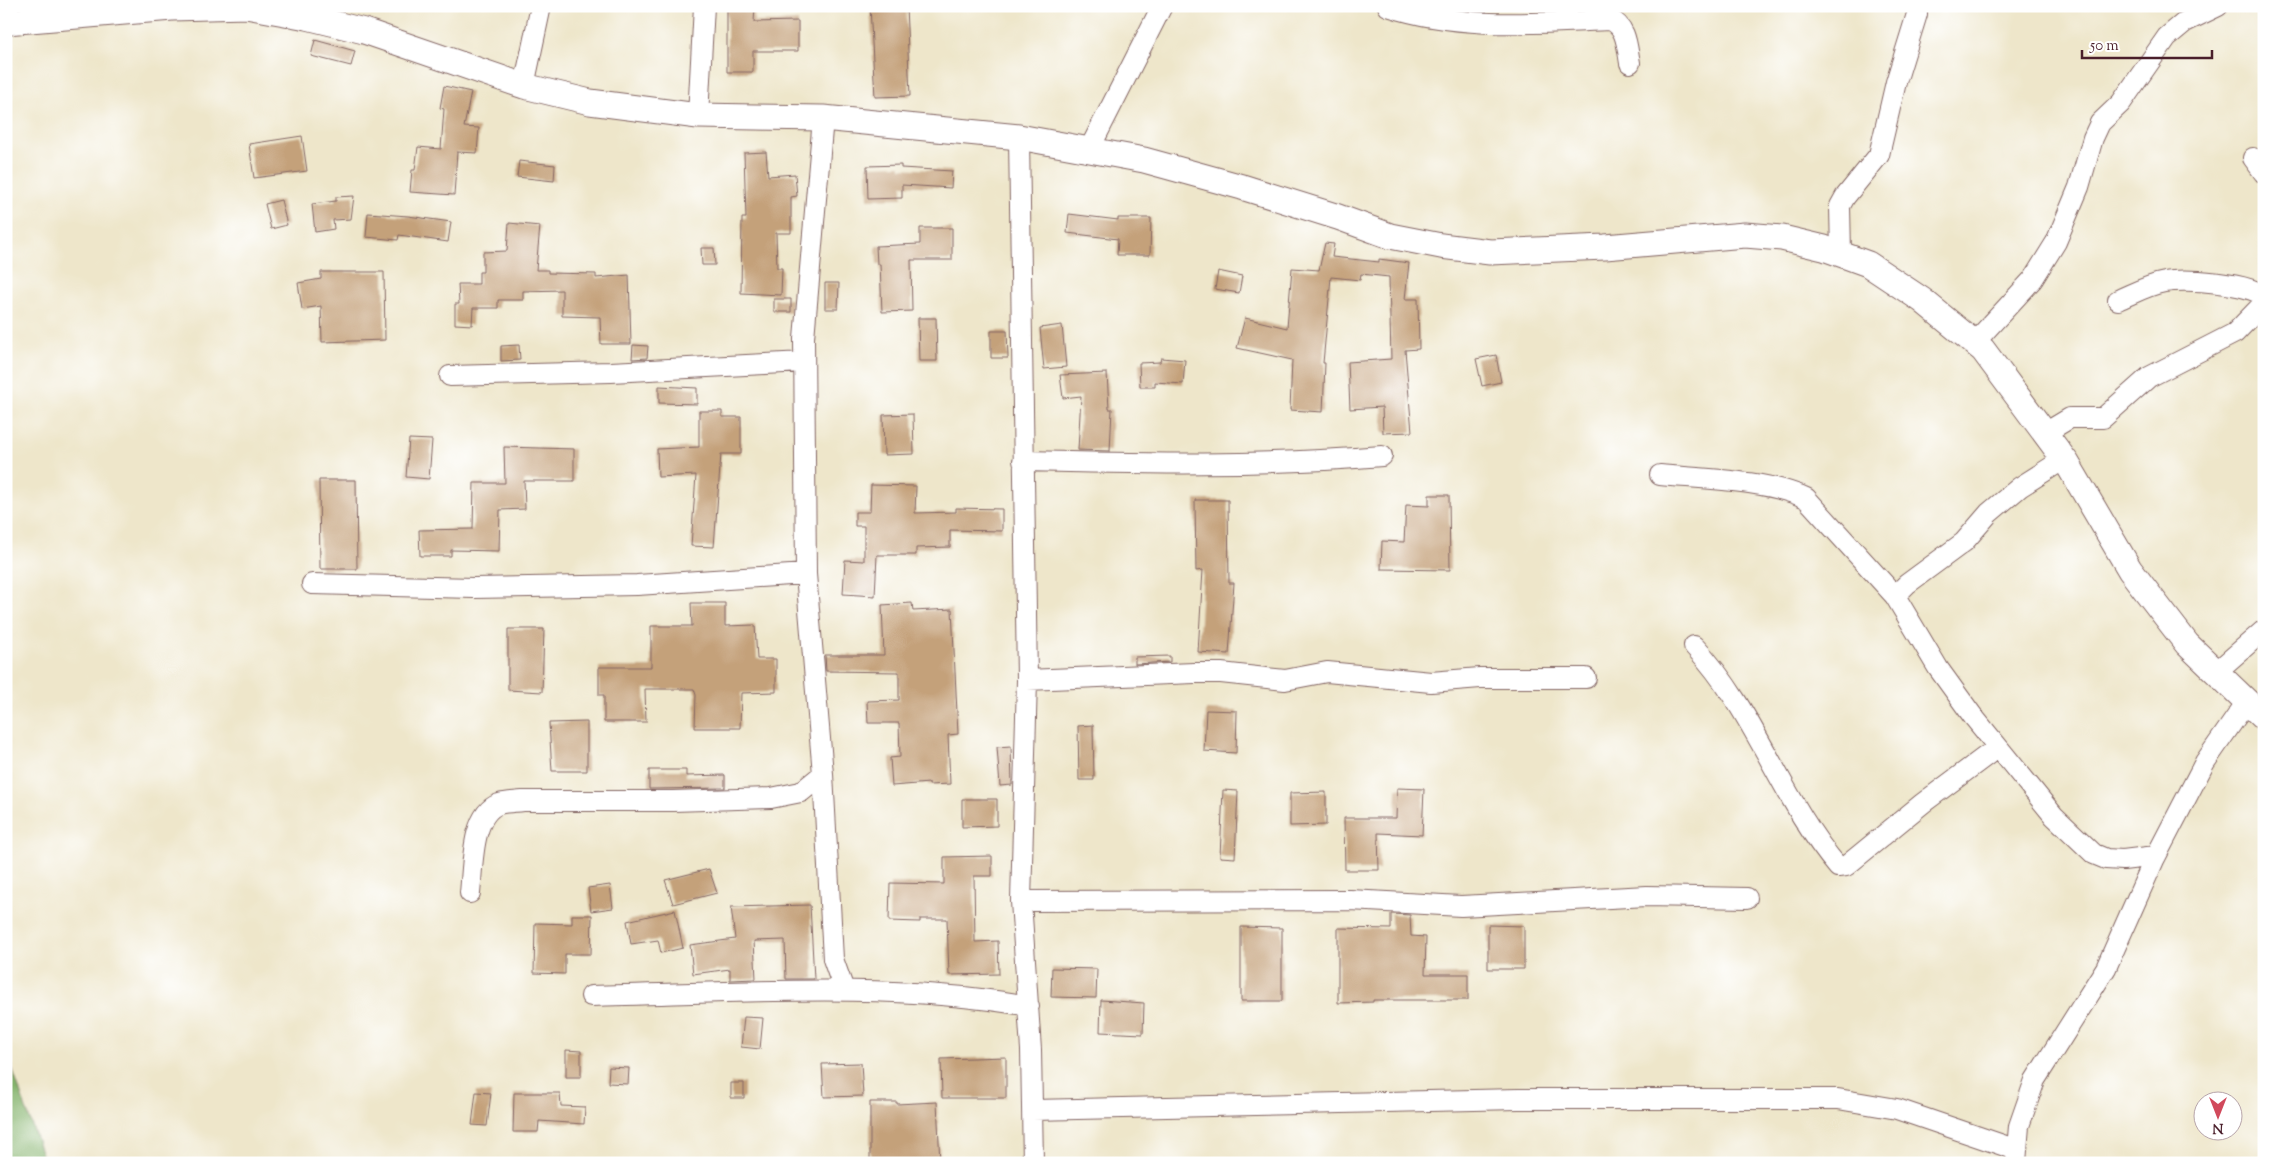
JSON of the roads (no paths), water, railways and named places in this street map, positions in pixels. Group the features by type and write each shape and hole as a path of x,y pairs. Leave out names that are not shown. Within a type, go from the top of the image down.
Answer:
{"street":[{"path":"6,22 172,8 246,6 266,8 364,31 524,86 590,102 698,116 823,118 1019,137 1144,160 1242,187 1338,217 1390,236 1441,246 1490,252 1604,247 1745,235 1782,238 1840,254 1868,264 1922,300 1975,342 2064,459 2130,570 2187,644 2255,710 2205,762 2156,856 2106,968 2035,1080 2019,1126 2016,1156 1897,1109 1838,1099 1301,1102 1267,1106 1198,1105 1171,1108 1033,1110"},
{"path":"524,86 541,6"},
{"path":"698,116 704,6"},
{"path":"1089,150 1162,6"},
{"path":"1388,6 1450,20 1479,24 1610,20 1617,23 1623,29 1630,63"},
{"path":"1840,254 1840,206 1879,155 1896,82 1918,14 1918,6"},
{"path":"1975,342 2033,279 2056,242 2079,187 2093,138 2100,123 2122,103 2167,37 2185,22 2218,6"},
{"path":"823,118 803,362 806,574 823,774 834,959 844,990"},
{"path":"1019,137 1026,680 1021,900 1033,1110 1033,1163"},
{"path":"2045,434 2070,418 2103,418 2149,377 2235,333 2263,295 2222,283 2168,281 2146,286 2118,300"},
{"path":"450,376 611,372 803,362"},
{"path":"1023,461 1191,465 1314,462 1382,456"},
{"path":"1895,596 1907,584 1964,542 1990,513 2020,487 2064,459"},
{"path":"1660,475 1729,481 1794,492 1806,498 1895,596 1938,668 1998,747 2054,816 2094,854 2106,859 2123,860 2156,856"},
{"path":"312,584 474,588 637,585 806,574"},
{"path":"2215,673 2264,630"},
{"path":"1694,646 1710,663 1730,691 1796,807 1823,850 1838,867 1846,866 1923,803 1998,747"},
{"path":"1026,680 1221,673 1285,680 1327,672 1431,682 1480,678 1586,678"},
{"path":"470,893 476,837 484,814 499,804 522,801 740,800 771,798 801,792 823,774"},
{"path":"801,792 824,802"},
{"path":"1021,900 1350,900 1461,906 1647,896 1747,898"},
{"path":"591,996 844,990 995,1000 1028,1006"}]}
